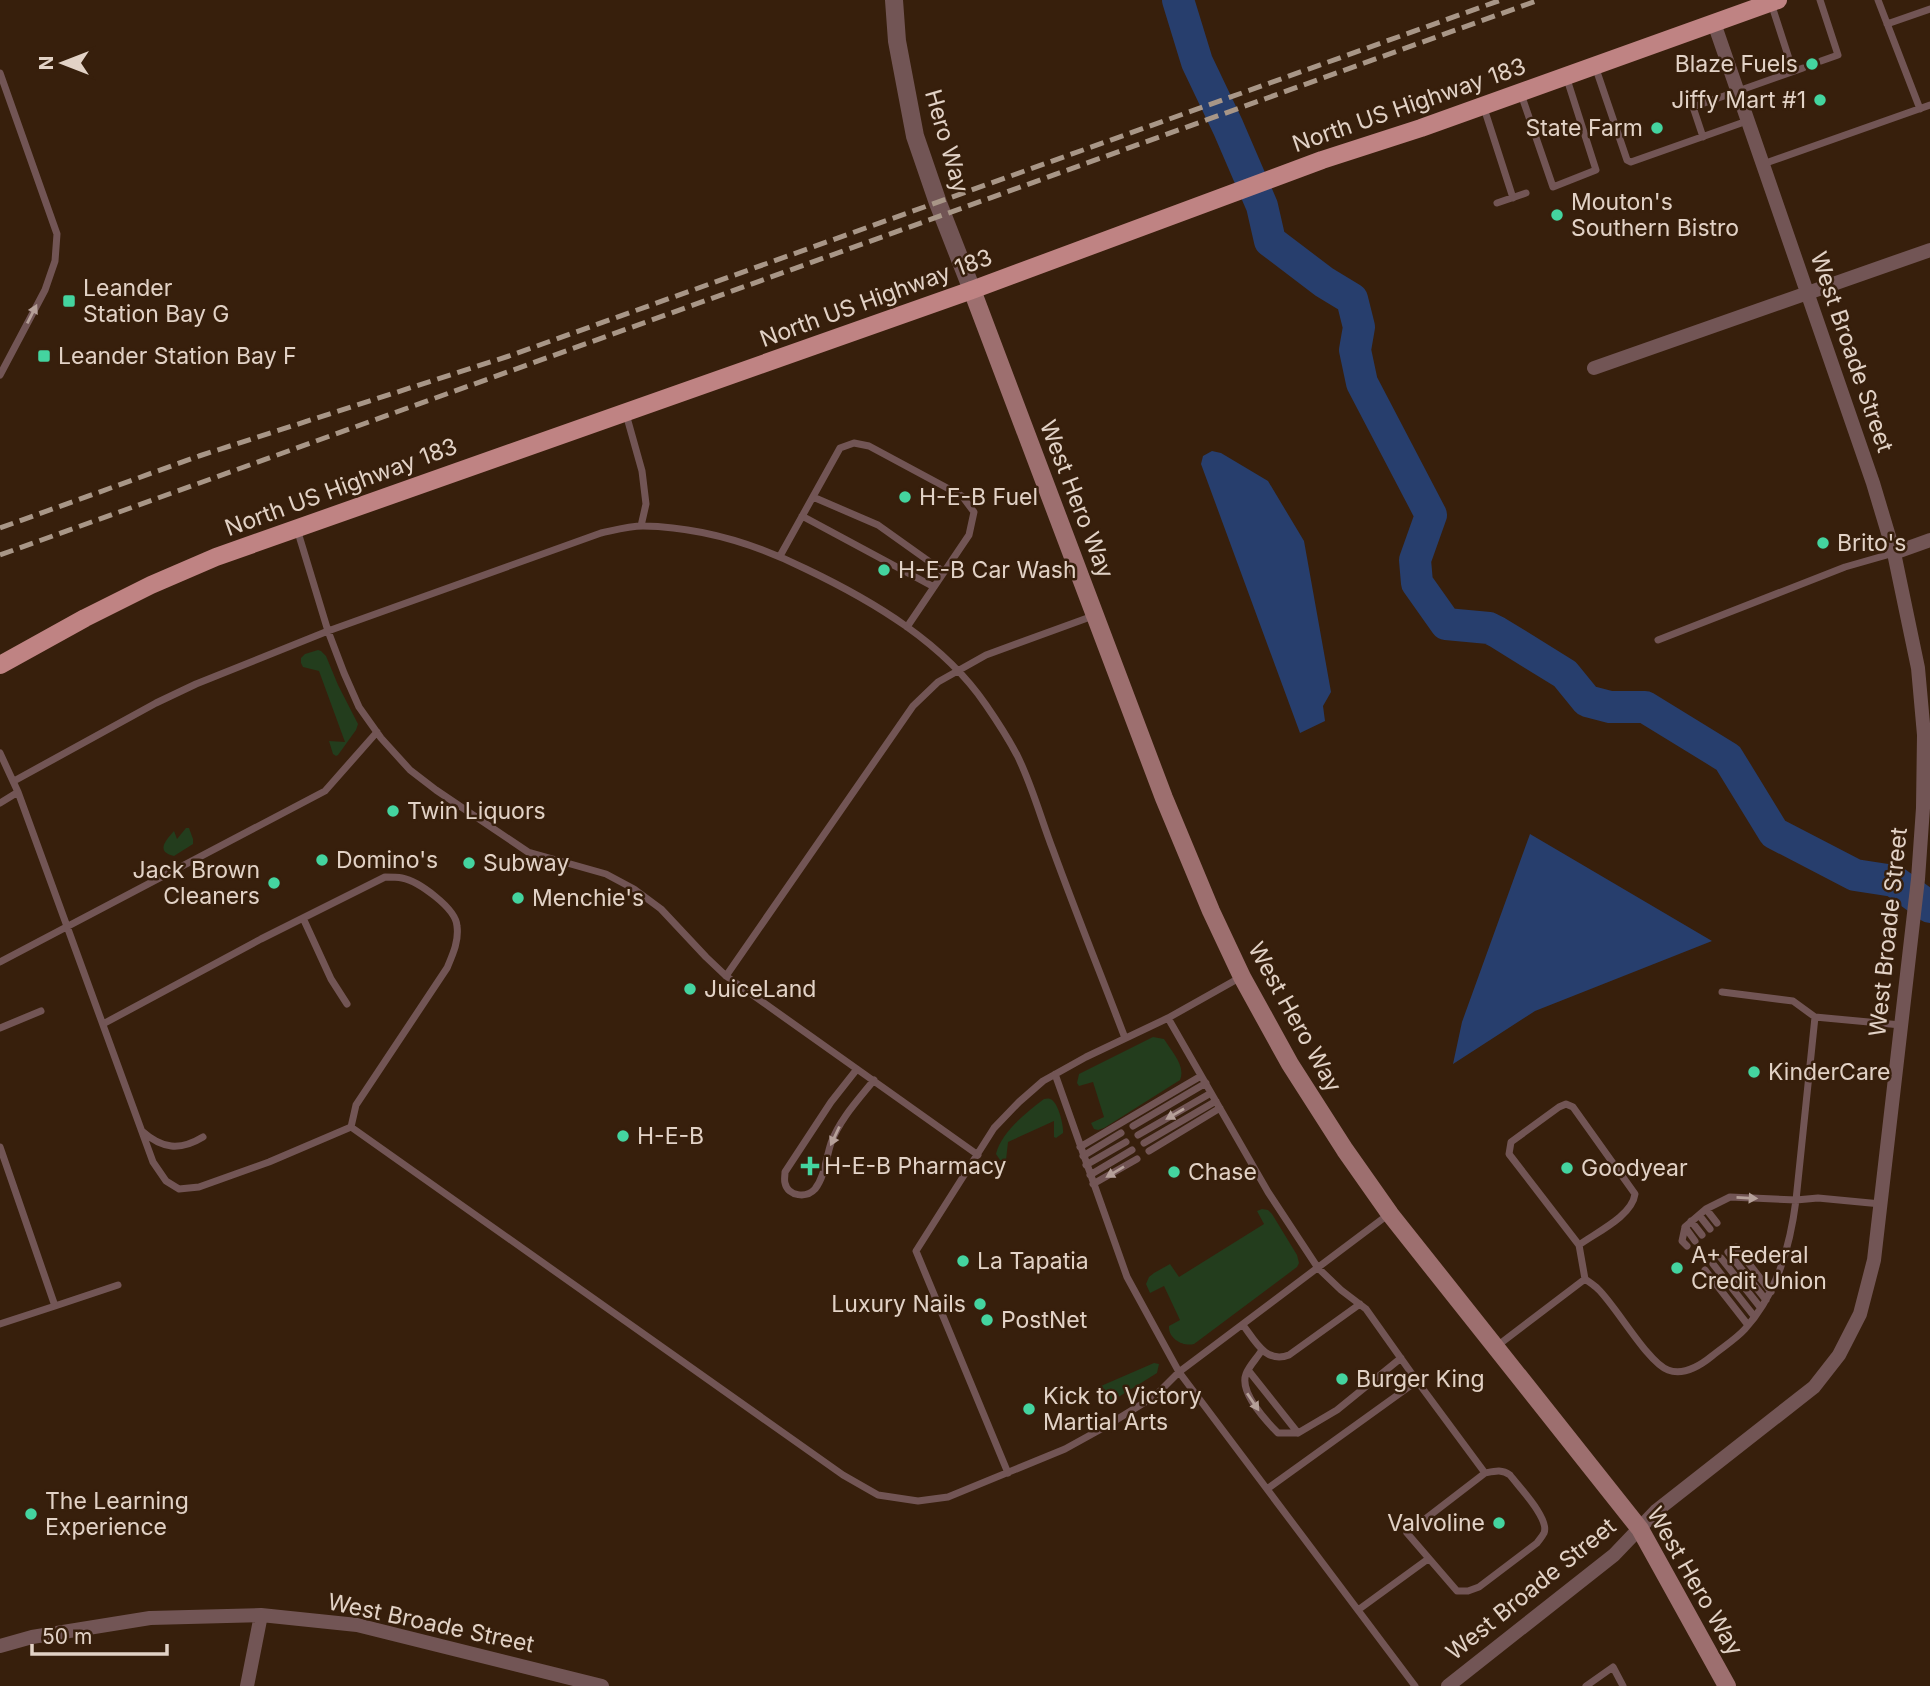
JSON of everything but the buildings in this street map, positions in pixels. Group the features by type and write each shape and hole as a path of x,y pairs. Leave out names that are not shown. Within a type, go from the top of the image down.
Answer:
{"main road":[{"name":"North US Highway 183","path":"0,666 85,618 216,557 972,290 1322,160 1775,1"},
{"name":"West Hero Way","path":"972,290 1164,798 1242,977 1290,1064 1390,1214 1640,1529 1727,1686"}],"street":[{"name":"Hero Way","path":"894,0 897,41 915,136 972,290"},
{"name":"West Broade Street","path":"1448,1686 1614,1555 1656,1511 1814,1387 1839,1355 1860,1314 1874,1260 1926,808 1924,736 1918,668 1894,553 1873,483 1714,23"},
{"path":"1594,368 1930,250"},
{"path":"1894,553 1930,540"},
{"name":"West Broade Street","path":"0,1646 32,1637 150,1618 261,1615 357,1625 602,1686"},
{"path":"247,1686 261,1615"}],"lane":[{"path":"1821,0 1839,55 1821,61"},
{"path":"1878,0 1920,108"},
{"path":"1775,1 1793,71"},
{"path":"1887,24 1930,9"},
{"path":"1595,65 1627,160 1631,162 1747,121"},
{"path":"1703,137 1693,107 1803,68"},
{"path":"0,73 57,234 55,261 45,290 0,374"},
{"path":"1520,92 1553,187 1597,170 1566,76"},
{"path":"1483,105 1513,198"},
{"path":"1762,164 1930,105"},
{"path":"1497,203 1526,193"},
{"path":"626,413 642,471 646,504 640,526"},
{"path":"780,556 840,448 854,443 869,446 962,496 974,512 969,535 907,626"},
{"path":"813,497 878,524 944,572"},
{"path":"802,516 934,587"},
{"path":"14,781 196,684 328,631 601,533 640,526 679,529 726,538 780,556 847,588 907,626 958,670 986,704 1017,756 1125,1038"},
{"path":"296,528 328,631 359,707 411,770 436,790 526,850 606,874 634,889 661,909 726,976 978,1154"},
{"path":"1658,640 1845,567 1894,553"},
{"path":"726,976 913,706 938,682 986,655 1095,615"},
{"path":"0,962 326,791 377,732"},
{"path":"0,753 14,781 153,1162 166,1181 179,1189 199,1186 269,1162 351,1127"},
{"path":"0,803 18,792"},
{"path":"103,1024 385,877 403,878 436,896 451,909 458,923 456,946 447,968 356,1105 351,1127"},
{"path":"303,918 331,979 347,1004"},
{"path":"1008,1473 916,1251 994,1128 1019,1102 1055,1074 1168,1018 1242,977"},
{"path":"1722,992 1793,1001 1815,1017 1901,1025"},
{"path":"0,1028 41,1011"},
{"path":"1579,1245 1626,1213 1635,1194 1573,1107 1566,1104 1510,1142 1509,1153 1579,1245 1585,1279 1599,1289 1656,1361 1668,1370 1693,1369 1745,1329 1771,1292 1792,1234 1815,1017"},
{"path":"1168,1018 1268,1192 1318,1268 1366,1309 1485,1473"},
{"path":"857,1069 831,1102 785,1172 785,1185 791,1193 801,1196 813,1191 821,1178 832,1141 846,1114 874,1080"},
{"path":"1055,1074 1127,1277 1179,1372 1415,1686"},
{"path":"1133,1126 1203,1079"},
{"path":"1082,1151 1203,1079"},
{"path":"1138,1135 1211,1093"},
{"path":"1144,1143 1218,1105"},
{"path":"1149,1151 1218,1105"},
{"path":"351,1127 843,1475 878,1495 918,1501 948,1497 1065,1449 1103,1428 1155,1396 1179,1372 1390,1214"},
{"path":"141,1131 151,1140 165,1146 176,1147 193,1143 203,1137"},
{"path":"1082,1151 1121,1133"},
{"path":"1086,1165 1126,1142"},
{"path":"0,1147 55,1306"},
{"path":"1090,1175 1132,1150"},
{"path":"1093,1185 1137,1159"},
{"path":"1687,1247 1682,1241 1688,1224 1706,1209 1730,1197 1796,1200 1818,1198 1881,1204"},
{"path":"1706,1209 1717,1223"},
{"path":"1699,1215 1710,1229"},
{"path":"1688,1224 1702,1235"},
{"path":"1688,1224 1695,1241"},
{"path":"1736,1247 1771,1292"},
{"path":"1728,1252 1766,1300"},
{"path":"1721,1258 1760,1307"},
{"path":"1713,1264 1754,1316"},
{"path":"1705,1270 1748,1325"},
{"path":"1495,1348 1585,1279"},
{"path":"0,1324 118,1285"},
{"path":"1243,1325 1262,1350 1272,1357 1281,1358 1360,1304"},
{"path":"1262,1350 1248,1370 1244,1385 1267,1422 1278,1433 1298,1433 1337,1410 1401,1358"},
{"path":"1248,1370 1298,1433"},
{"path":"1267,1489 1417,1381"},
{"path":"1499,1470 1510,1475 1540,1514 1545,1524 1544,1533 1537,1543 1479,1587 1457,1591 1407,1533 1485,1473 1499,1470"},
{"path":"1358,1610 1428,1559"},
{"path":"1586,1686 1613,1667 1623,1686"}],"green space":[{"path":"318,650 326,656 358,724 336,756 329,741 345,742 319,671 303,667 301,663 305,654"},
{"path":"189,828 193,844 174,856 165,852 164,845 174,831 177,839"},
{"path":"1153,1037 1164,1039 1174,1054 1180,1064 1180,1080 1104,1128 1094,1129 1091,1123 1104,1117 1093,1082 1079,1086 1079,1074"},
{"path":"1044,1099 1050,1099 1056,1104 1063,1133 1054,1137 1054,1121 1008,1142 1006,1160 1000,1160 996,1154 1003,1138 1015,1123"},
{"path":"1262,1209 1272,1214 1297,1255 1297,1267 1194,1344 1177,1341 1169,1326 1180,1320 1164,1286 1150,1293 1146,1284 1149,1277 1170,1264 1179,1277 1264,1224 1257,1211"},
{"path":"1154,1363 1159,1364 1157,1373 1112,1401 1104,1399 1101,1386"}],"water":[{"path":"1212,451 1221,453 1268,481 1304,541 1331,692 1323,706 1325,721 1300,733 1201,464 1203,456"},
{"path":"1530,834 1712,941 1535,1011 1453,1064 1462,1022"}],"waterway":[{"path":"1178,0 1197,62 1262,206 1270,241 1324,282 1352,299 1359,327 1355,350 1362,383 1431,515 1415,560 1417,583 1446,624 1489,628 1497,632 1565,674 1587,701 1610,707 1645,707 1728,758 1774,833 1855,875 1894,881 1930,907"}],"railway":[{"path":"0,528 199,456 509,356 1501,0"},
{"path":"0,555 1539,0"}],"place":[{"name":"Blaze Fuels","path":"1812,64"},
{"name":"Jiffy Mart #1","path":"1820,100"},
{"name":"State Farm","path":"1657,128"},
{"name":"Mouton's Southern Bistro","path":"1557,215"},
{"name":"Leander Station Bay G","path":"69,301"},
{"name":"Leander Station Bay F","path":"44,356"},
{"name":"H-E-B Fuel","path":"905,497"},
{"name":"Brito's","path":"1823,543"},
{"name":"H-E-B Car Wash","path":"884,570"},
{"name":"Twin Liquors","path":"393,811"},
{"name":"Domino's","path":"322,860"},
{"name":"Subway","path":"469,863"},
{"name":"Jack Brown Cleaners","path":"274,883"},
{"name":"Menchie's","path":"518,898"},
{"name":"JuiceLand","path":"690,989"},
{"name":"KinderCare","path":"1754,1072"},
{"name":"H-E-B","path":"623,1136"},
{"name":"H-E-B Pharmacy","path":"810,1166"},
{"name":"Goodyear","path":"1567,1168"},
{"name":"Chase","path":"1174,1172"},
{"name":"La Tapatia","path":"963,1261"},
{"name":"A+ Federal Credit Union","path":"1677,1268"},
{"name":"Luxury Nails","path":"980,1304"},
{"name":"PostNet","path":"987,1320"},
{"name":"Burger King","path":"1342,1379"},
{"name":"Kick to Victory Martial Arts","path":"1029,1409"},
{"name":"The Learning Experience","path":"31,1514"},
{"name":"Valvoline","path":"1499,1523"}]}
